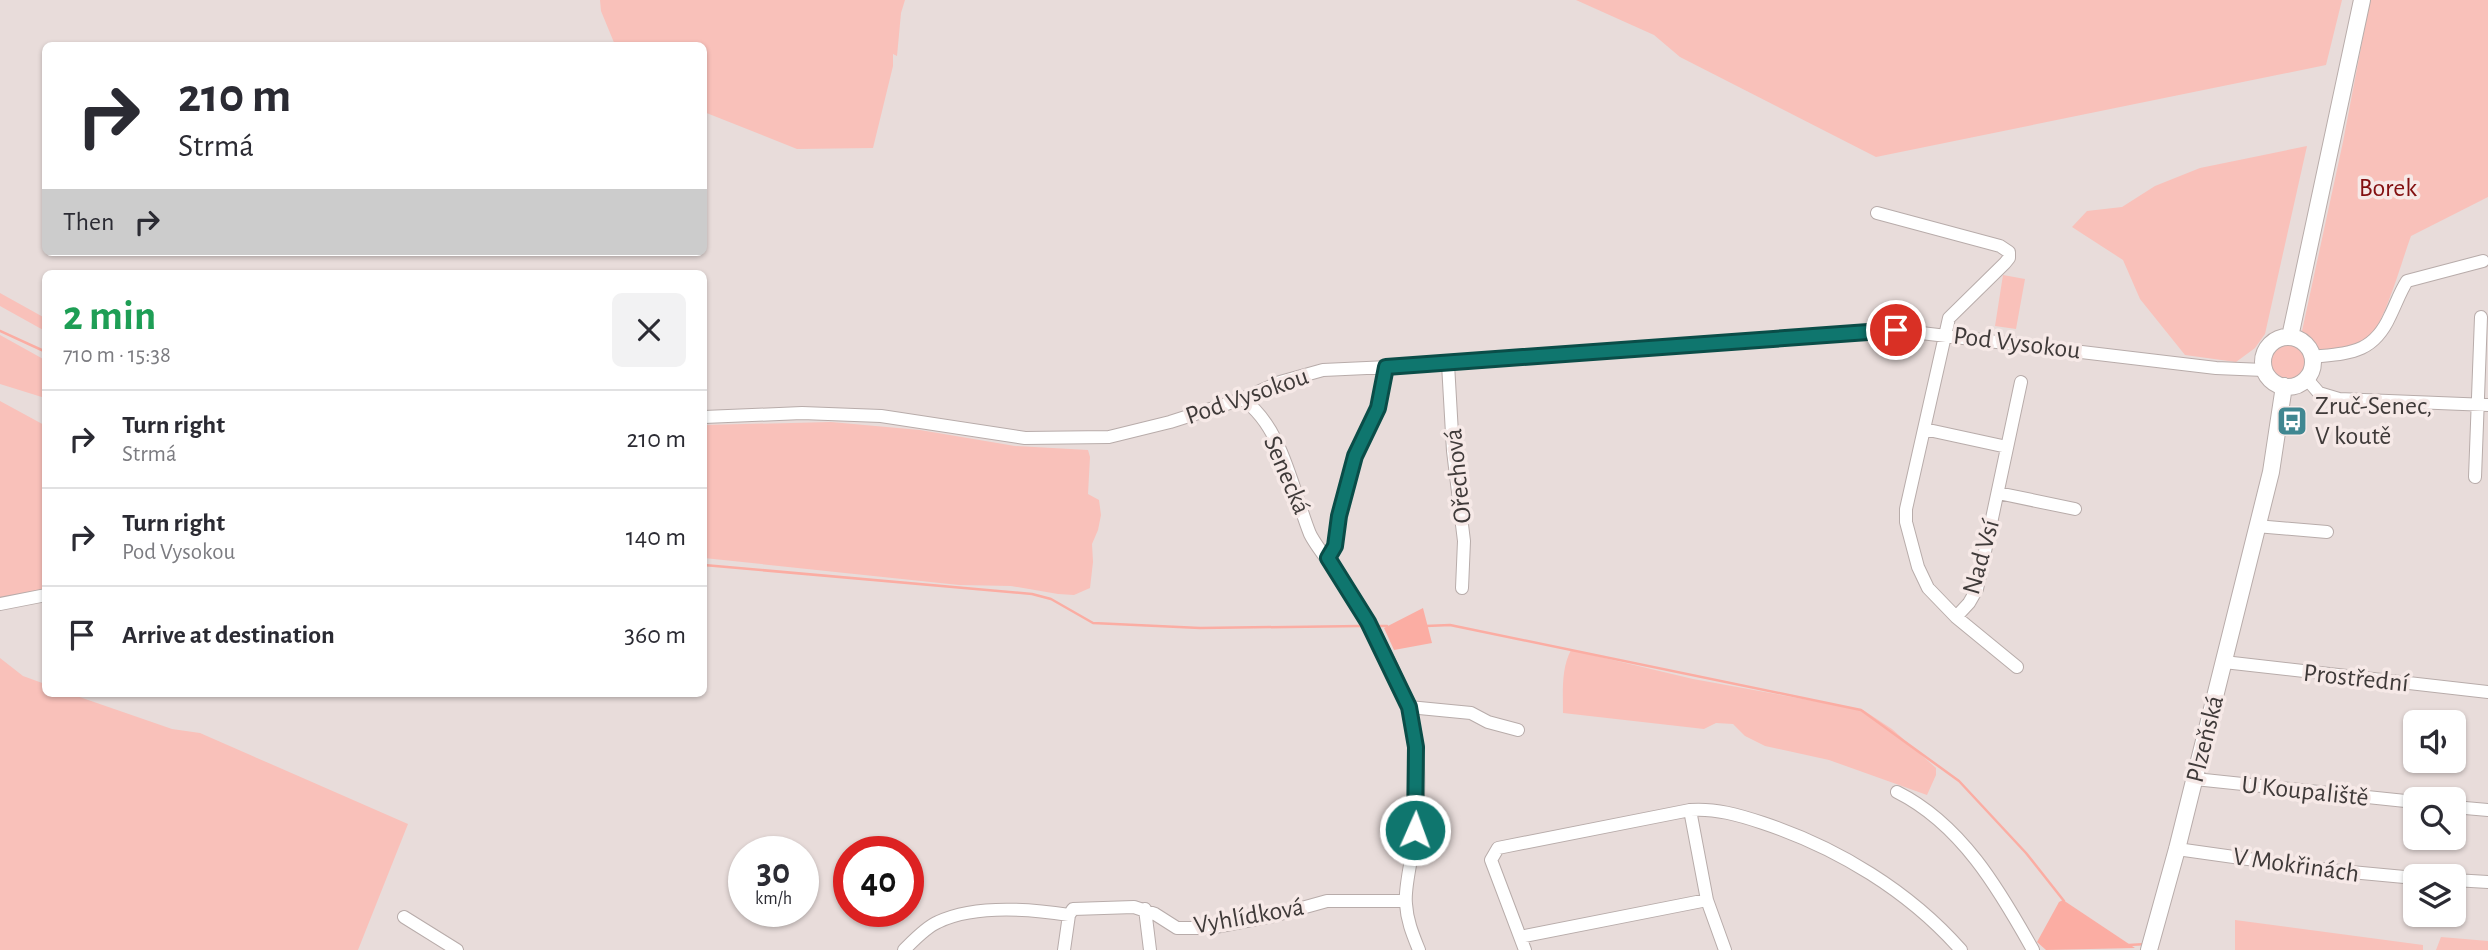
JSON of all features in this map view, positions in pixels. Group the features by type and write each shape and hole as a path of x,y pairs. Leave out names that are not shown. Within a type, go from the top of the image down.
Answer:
{"main road":[{"path":"2290,337 2362,0"},
{"path":"2290,337 2305,344 2312,357 2306,378 2294,386 2274,382 2264,370 2264,354 2270,344 2280,338 2290,337"},
{"name":"Plzeňská","path":"2149,950 2195,779 2271,472 2284,386"}],"street":[{"name":"Nad Vsí","path":"1877,213 2008,250 2009,258 1949,318 1906,509 1906,522 1918,567 1928,588 1956,617 2017,667"},
{"path":"2312,357 2351,353 2365,348 2377,339 2407,281 2483,261"},
{"path":"2475,477 2483,405 2481,317"},
{"name":"Pod Vysokou","path":"707,417 802,413 881,416 1025,438 1109,437 1170,422 1242,399 1280,382 1323,370 1448,364 1896,330 2216,368 2264,370"},
{"name":"Ořechová","path":"1448,364 1453,451 1464,541 1462,588"},
{"path":"1328,558 1335,546 1339,516 1355,456 1378,408 1386,367"},
{"path":"2306,378 2319,393 2339,399 2483,405"},
{"name":"Nad Vsí","path":"1956,617 1977,589 2021,382"},
{"name":"Senecká","path":"1242,399 1258,409 1291,473 1311,536 1368,622 1409,707 1416,747 1417,792 1415,830 1405,901 1408,922 1419,950"},
{"path":"1924,429 2007,447"},
{"name":"Nad Vsí","path":"1998,493 2075,509"},
{"path":"2256,526 2327,532"},
{"path":"0,604 42,596"},
{"name":"Prostřední","path":"2224,662 2488,692"},
{"path":"1409,707 1471,713 1488,722 1518,730"},
{"name":"U Koupaliště","path":"2195,779 2403,802"},
{"path":"1897,792 1933,813 1959,838 2011,912 2033,950"},
{"path":"2466,808 2488,810"},
{"path":"1525,950 1492,860 1498,848 1704,809 1738,815 1793,833 1850,862 1900,894 1949,936 1961,950"},
{"path":"1690,810 1707,900 1725,950"},
{"name":"V Mokřinách","path":"2177,849 2319,869 2403,877"},
{"path":"2466,881 2488,882"},
{"path":"1520,937 1707,900"},
{"name":"Vyhlídková","path":"904,950 937,922 969,913 1030,909 1069,915 1073,909 1134,907 1145,909 1177,928 1210,928 1273,916 1327,901 1405,901"},
{"path":"1145,909 1150,950"},
{"path":"1064,950 1069,915"},
{"path":"404,917 457,950"}],"green space":[{"path":"600,0 905,0 901,13 897,56 893,54 893,66 873,148 797,149 707,113 707,42 614,42 601,11"},
{"path":"1576,0 2342,0 2326,65 1876,157 1680,57 1654,35"},
{"name":"Borek","path":"2370,0 2488,0 2488,197 2411,236 2387,305 2368,340 2351,347 2319,351 2302,331 2343,142"},
{"path":"2307,146 2265,334 2255,348 2236,362 2185,355 2140,299 2123,260 2072,227 2087,211 2122,207 2155,186 2200,168"},
{"path":"2003,275 2025,279 2016,329 1995,326"},
{"path":"0,293 42,316 42,329 0,306"},
{"path":"0,335 42,358 42,397 0,384"},
{"path":"2288,345 2300,350 2305,362 2300,374 2288,379 2276,374 2271,362 2276,350"},
{"path":"0,401 42,424 42,594 0,601"},
{"path":"831,422 920,430 1015,446 1088,450 1088,494 1099,500 1101,515 1092,544 1090,588 1074,595 1058,594 1011,586 959,585 707,558 707,425"},
{"path":"1571,650 1693,679 1863,710 1892,729 1936,768 1936,775 1927,795 1829,760 1765,746 1745,736 1733,724 1716,723 1704,729 1563,713 1564,673"},
{"path":"0,658 23,676 42,683 42,697 80,697 172,729 200,733 408,824 358,950 0,950"},
{"path":"2235,920 2423,945 2423,950 2235,950"},
{"path":"2441,937 2488,941 2488,950 2436,950"}],"shaded area":[{"path":"1423,608 1432,643 1394,650 1384,628"},
{"path":"2063,900 2135,948 2046,950 2037,942 2059,902"}],"waterway":[{"path":"0,331 42,350"},
{"path":"707,565 1032,594 1051,599 1093,623 1200,628 1361,626"},
{"path":"1426,626 1450,625 1861,710 1959,781 2026,853 2064,901"},
{"path":"1379,626 1387,626"},
{"path":"2129,945 2146,944"}],"place":[{"name":"Zruč-Senec, V koutě","path":"2292,421"}],"route":[{"path":"1415,830 1416,747 1409,707 1368,622 1328,558 1335,546 1339,516 1355,456 1378,408 1386,367 1432,366 1896,330"}]}
